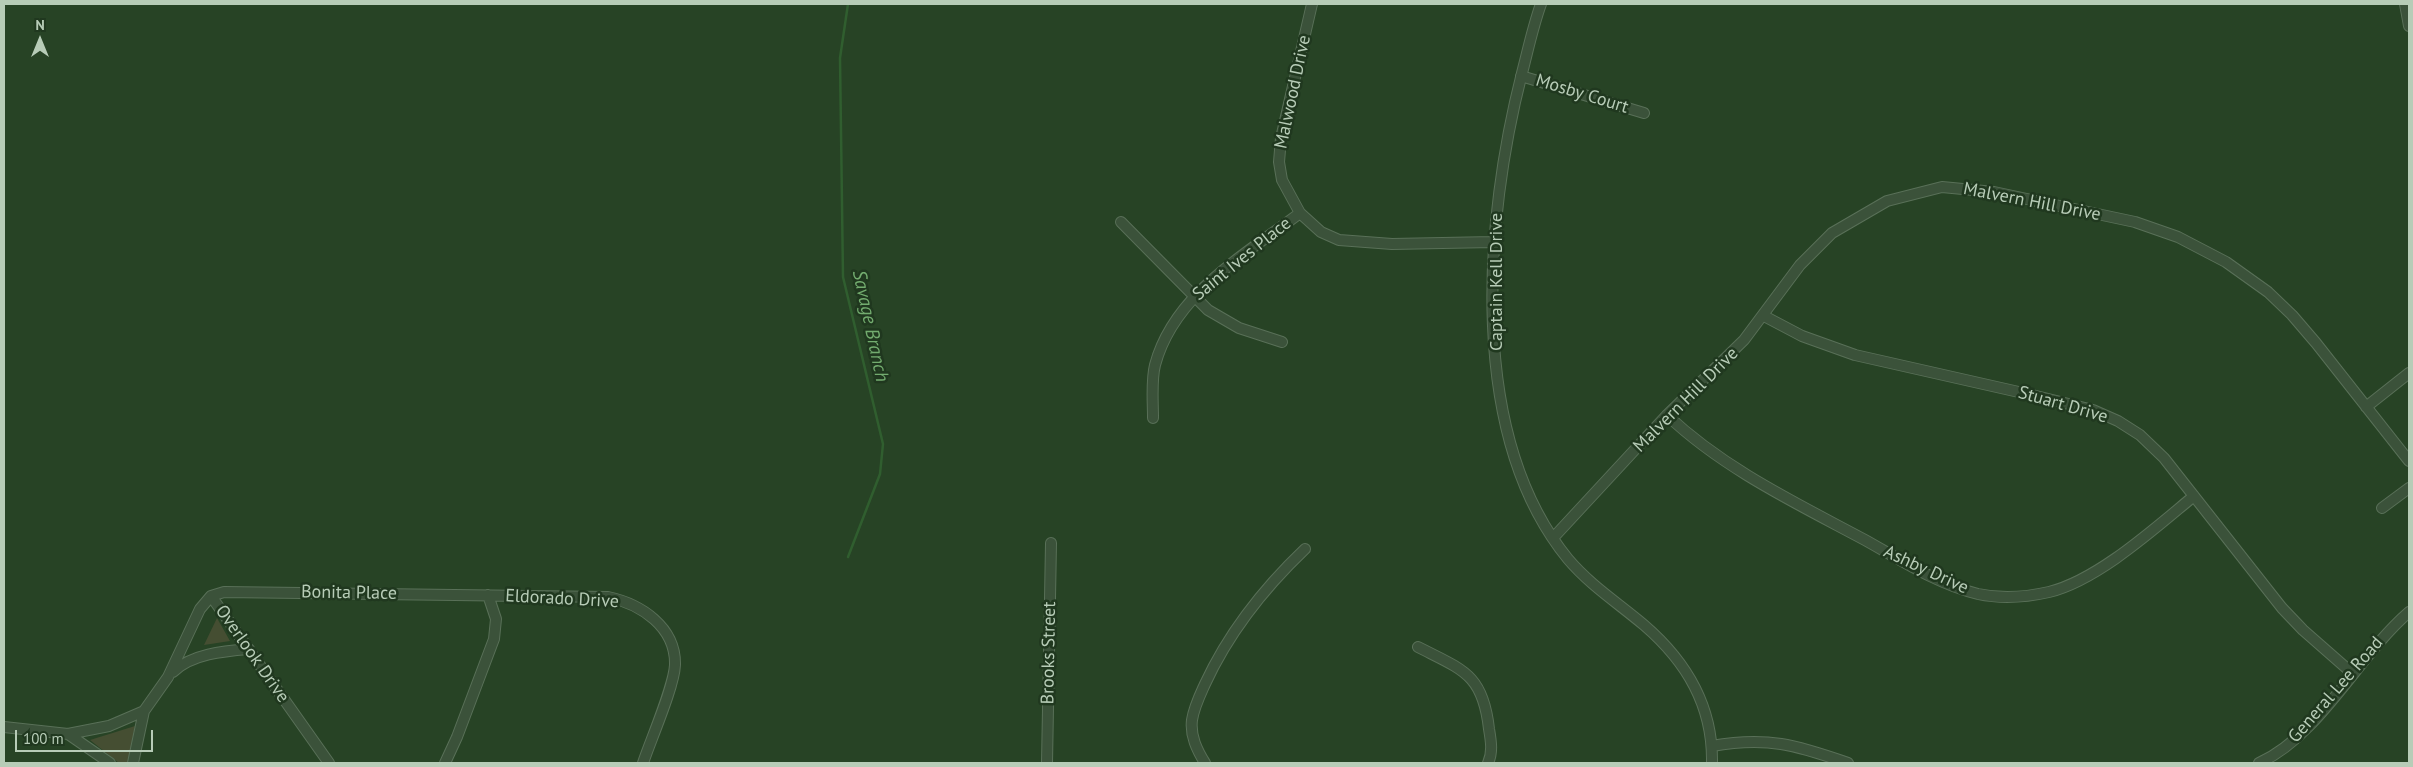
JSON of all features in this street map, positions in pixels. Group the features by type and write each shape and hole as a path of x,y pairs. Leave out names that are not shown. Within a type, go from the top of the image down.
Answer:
{"street":[{"name":"Malwood Drive","path":"1312,4 1280,138 1279,162 1282,180 1300,213 1321,232 1339,240 1392,244 1493,242"},
{"name":"Captain Kell Drive","path":"1541,4 1521,76 1502,169 1493,242 1493,328 1506,422 1526,489 1553,538 1588,580 1645,626 1680,665 1702,704 1711,728 1712,763"},
{"path":"2405,4 2409,26"},
{"name":"Mosby Court","path":"1521,76 1644,113"},
{"name":"Malvern Hill Drive","path":"1553,538 1666,415 1744,340 1764,316 1800,265 1832,233 1872,208 1905,195 1942,187 1994,192 2158,229 2178,236 2226,262 2268,292 2292,315 2409,461"},
{"name":"Saint Ives Place","path":"1153,418 1154,367 1175,319 1194,297 1300,213"},
{"path":"1121,222 1208,310 1239,328 1282,342"},
{"name":"Stuart Drive","path":"1764,316 1802,336 1849,353 2032,395 2108,415 2151,444 2282,608 2303,630 2352,673"},
{"path":"2366,407 2409,373"},
{"name":"Ashby Drive","path":"1666,415 1690,438 1761,484 1939,580 1979,594 2001,597 2039,594 2079,581 2115,557 2194,496"},
{"path":"2382,508 2409,488"},
{"name":"Brooks Street","path":"1047,763 1051,543"},
{"path":"1205,763 1192,734 1192,720 1197,702 1209,676 1232,634 1262,595 1305,549"},
{"name":"Bonita Place","path":"211,596 235,591 488,595"},
{"path":"445,763 457,737 494,639 496,619 488,595"},
{"name":"Eldorado Drive","path":"488,595 608,597 639,607 660,624 672,648 675,666 643,763"},
{"name":"Overlook Drive","path":"144,711 168,677 200,609 211,596 329,763"},
{"name":"General Lee Road","path":"2259,763 2286,747 2316,719 2377,643 2409,612"},
{"path":"1418,647 1465,671 1479,688 1487,705 1491,756 1488,763"},
{"path":"168,677 178,667 193,660 225,651 249,649"},
{"path":"4,727 68,734 109,726 144,711"},
{"path":"133,763 144,711"},
{"path":"68,734 110,763"},
{"path":"1712,746 1738,741 1780,742 1848,763"}],"green space":[{"path":"217,618 230,641 204,645"},
{"path":"135,726 128,763 119,763 90,740"}],"waterway":[{"name":"Savage Branch","path":"848,4 840,58 843,277 883,444 880,474 848,557"}]}
